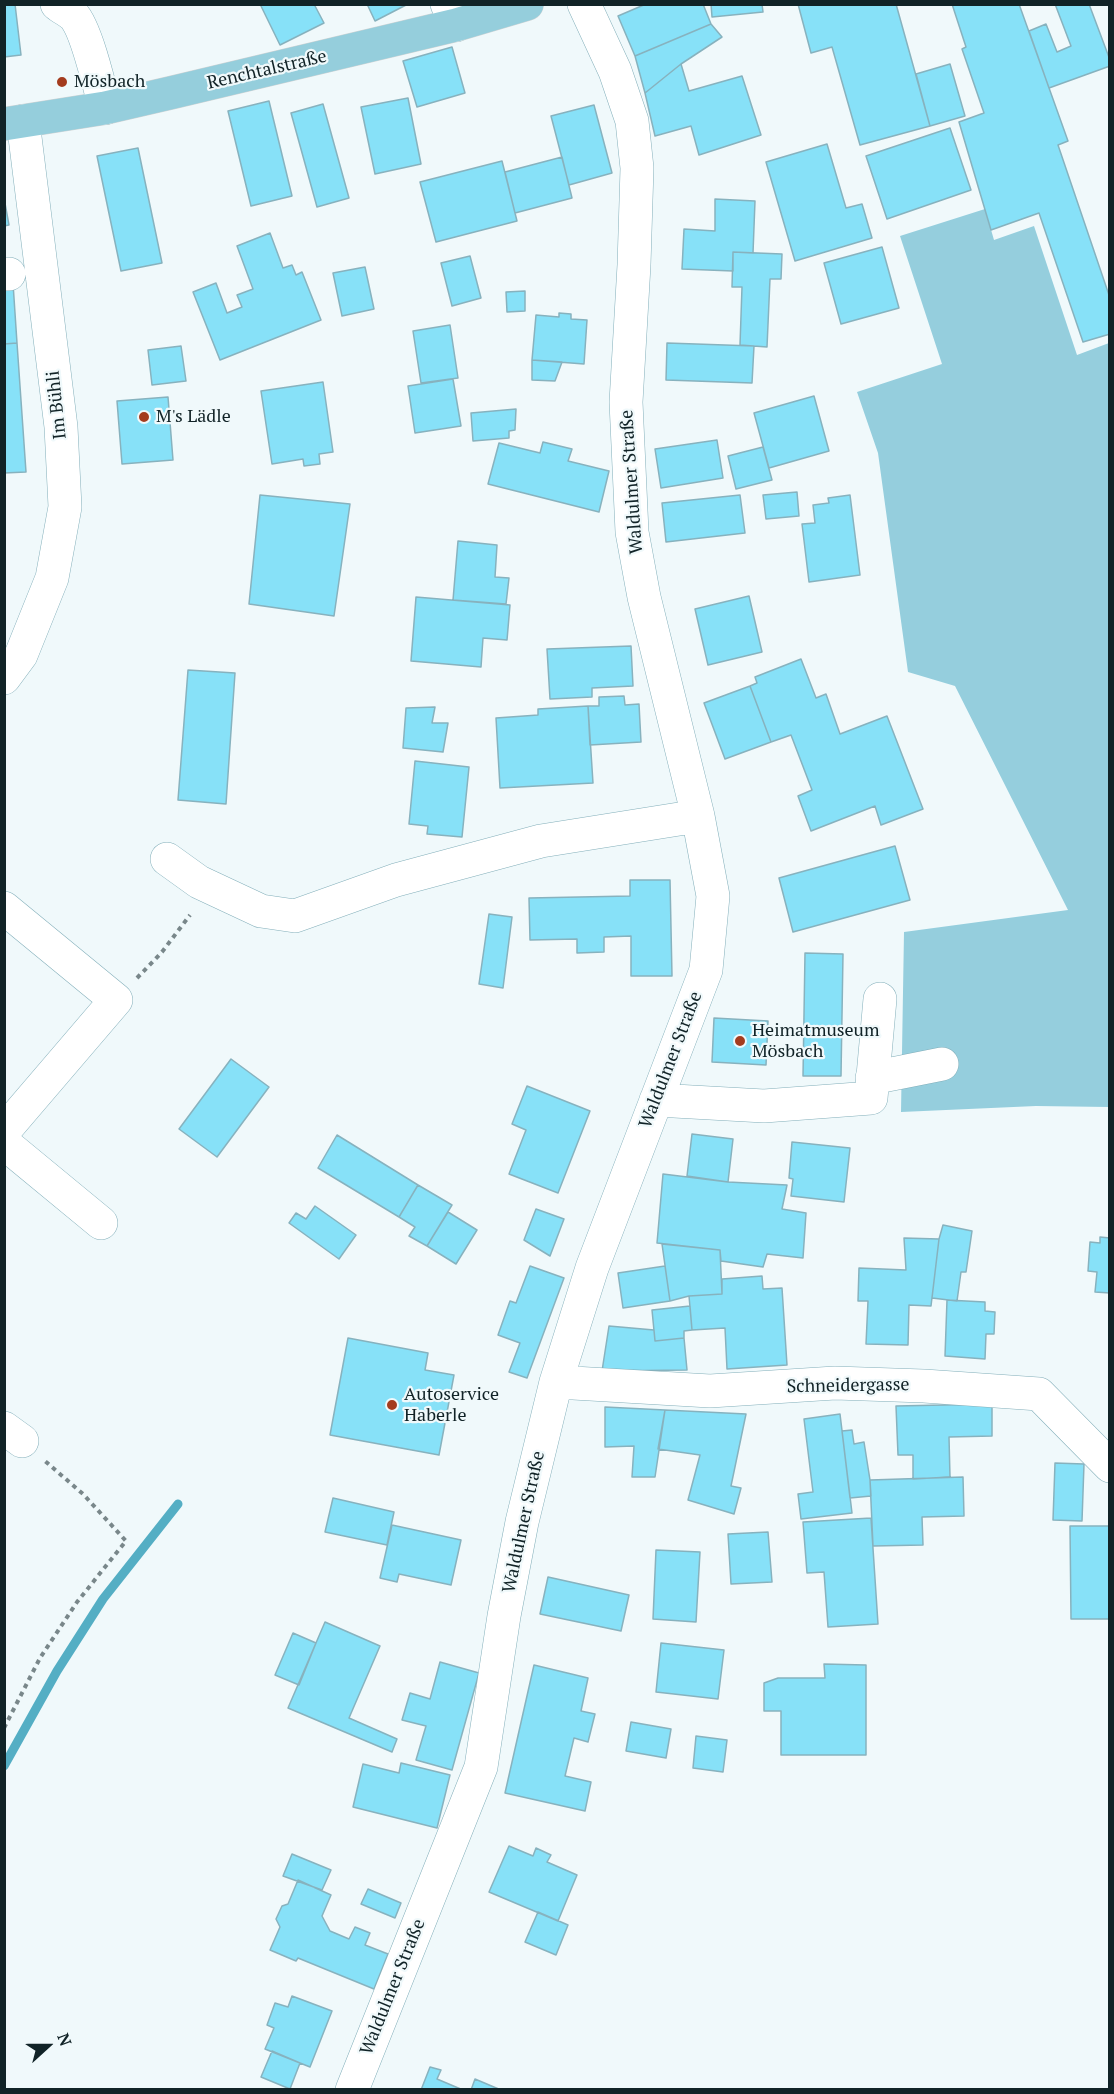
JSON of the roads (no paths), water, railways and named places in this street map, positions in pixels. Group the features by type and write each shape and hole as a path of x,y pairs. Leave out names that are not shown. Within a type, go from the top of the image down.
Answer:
{"main road":[{"name":"Renchtalstraße","path":"14,123 105,108 452,15 527,4"}],"street":[{"path":"57,4 74,16 92,60 105,108"},
{"name":"Waldulmer Straße","path":"352,2090 481,1767 504,1616 522,1522 556,1382 592,1268 706,970 713,896 698,816 644,597 632,532 626,402 637,168 632,121 615,71 584,4"},
{"name":"Im Bühli","path":"4,678 21,655 52,578 65,507 61,427 14,123"},
{"path":"166,859 199,882 261,910 295,916 396,880 541,841 698,816"},
{"path":"4,908 116,1000 4,1131"},
{"path":"656,1100 764,1106 871,1098 880,999"},
{"path":"872,1078 942,1064"},
{"path":"4,1143 101,1223"},
{"name":"Schneidergasse","path":"556,1382 710,1391 835,1383 1039,1394 1110,1466"}],"waterway":[{"path":"4,1766 57,1671 103,1599 178,1504"}],"place":[{"name":"Mösbach","path":"62,82"},
{"name":"M's Lädle","path":"144,417"},
{"name":"Heimatmuseum Mösbach","path":"740,1041"},
{"name":"Autoservice Haberle","path":"392,1405"}]}
